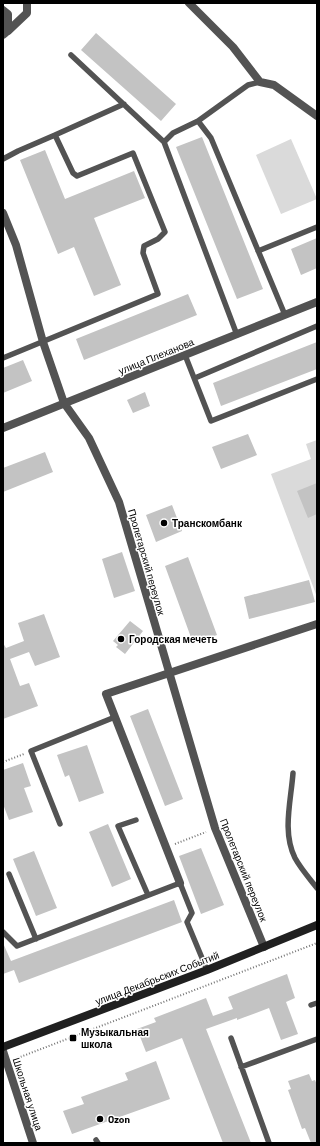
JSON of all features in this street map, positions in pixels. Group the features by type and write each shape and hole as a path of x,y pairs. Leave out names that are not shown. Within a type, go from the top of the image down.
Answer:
{"street":[{"path":"5,33 27,13 26,3"},
{"path":"189,3 233,48 260,82 274,85 317,116"},
{"path":"3,10 8,14 5,33"},
{"name":"Пролетарский переулок","path":"3,212 16,245 43,342 64,403 90,438 119,502 168,673 215,828 264,947"},
{"name":"улица Плеханова","path":"3,428 317,302"},
{"path":"180,883 106,694 317,624"},
{"name":"улица Декабрьских Событий","path":"3,1047 207,970 317,925"},
{"name":"Школьная улица","path":"3,1051 33,1143"}],"lane":[{"path":"71,55 164,142 237,335"},
{"path":"164,142 173,133 198,121 248,85 260,82"},
{"path":"3,158 124,104"},
{"path":"198,121 211,138 285,315"},
{"path":"3,358 158,294 143,253 144,246 165,232 133,153 77,176 72,174 55,135"},
{"path":"258,251 317,227"},
{"path":"195,378 317,326"},
{"path":"185,355 211,421 317,380"},
{"path":"60,824 31,751 115,716"},
{"path":"293,773 288,840 296,859 317,888"},
{"path":"136,820 118,826 148,895"},
{"path":"8,874 36,938"},
{"path":"3,932 17,946 180,883 192,914 187,922 207,970"},
{"path":"311,1005 317,1003"},
{"path":"231,1038 269,1143"},
{"path":"242,1067 317,1039"}],"path":[{"path":"3,762 31,751"},
{"path":"166,847 215,828"},
{"path":"7,1063 316,944"}],"shaded area":[{"path":"291,139 317,199 281,214 256,155"},
{"path":"317,440 317,597 271,474 311,459 306,444"}],"building":[{"path":"96,33 176,104 161,121 81,50"},
{"path":"202,137 263,289 237,299 176,147"},
{"path":"45,150 65,199 134,171 145,198 94,218 121,285 94,296 74,247 58,254 20,160"},
{"path":"317,238 317,268 301,275 291,249"},
{"path":"188,294 197,315 84,360 76,339"},
{"path":"317,342 317,369 221,406 213,383"},
{"path":"23,360 32,381 3,393 3,368"},
{"path":"145,392 150,406 133,413 127,400"},
{"path":"248,434 257,455 221,469 212,447"},
{"path":"45,452 53,472 3,492 3,468"},
{"path":"317,483 317,514 308,518 297,491"},
{"name":"Транскомбанк","path":"172,505 182,531 156,542 146,515"},
{"path":"122,552 135,591 114,598 102,559"},
{"path":"188,557 217,635 193,643 165,566"},
{"path":"309,580 315,602 249,619 244,597"},
{"path":"44,614 60,657 35,666 29,652 10,659 20,686 29,683 38,706 3,719 3,643 6,648 24,641 18,623"},
{"path":"130,621 143,631 125,654 116,647 118,645 113,641"},
{"path":"148,709 183,799 165,806 130,716"},
{"path":"87,745 104,793 79,802 69,775 65,777 57,755"},
{"path":"23,763 31,786 24,788 33,812 9,820 3,804 3,770"},
{"path":"108,824 131,879 112,887 89,832"},
{"path":"201,848 224,905 201,914 179,856"},
{"path":"34,851 57,908 36,916 13,859"},
{"path":"174,900 182,922 19,983 14,970 3,974 3,943 11,961"},
{"path":"287,974 295,998 286,1002 298,1034 281,1040 269,1008 237,1020 237,1018 206,1029 251,1143 223,1143 182,1038 146,1052 137,1029 156,1022 154,1018 206,998 213,1016 233,1009 228,997"},
{"path":"156,1061 170,1099 72,1134 63,1111 84,1104 81,1097 128,1080 125,1073"},
{"path":"309,1074 312,1081 315,1080 317,1085 317,1143 311,1143 305,1128 302,1129 288,1090 291,1089 288,1081"}],"place":[{"name":"Транскомбанк","path":"164,523"},
{"name":"Городская мечеть","path":"121,639"},
{"name":"Музыкальная школа","path":"73,1038"},
{"name":"Ozon","path":"100,1119"}]}
